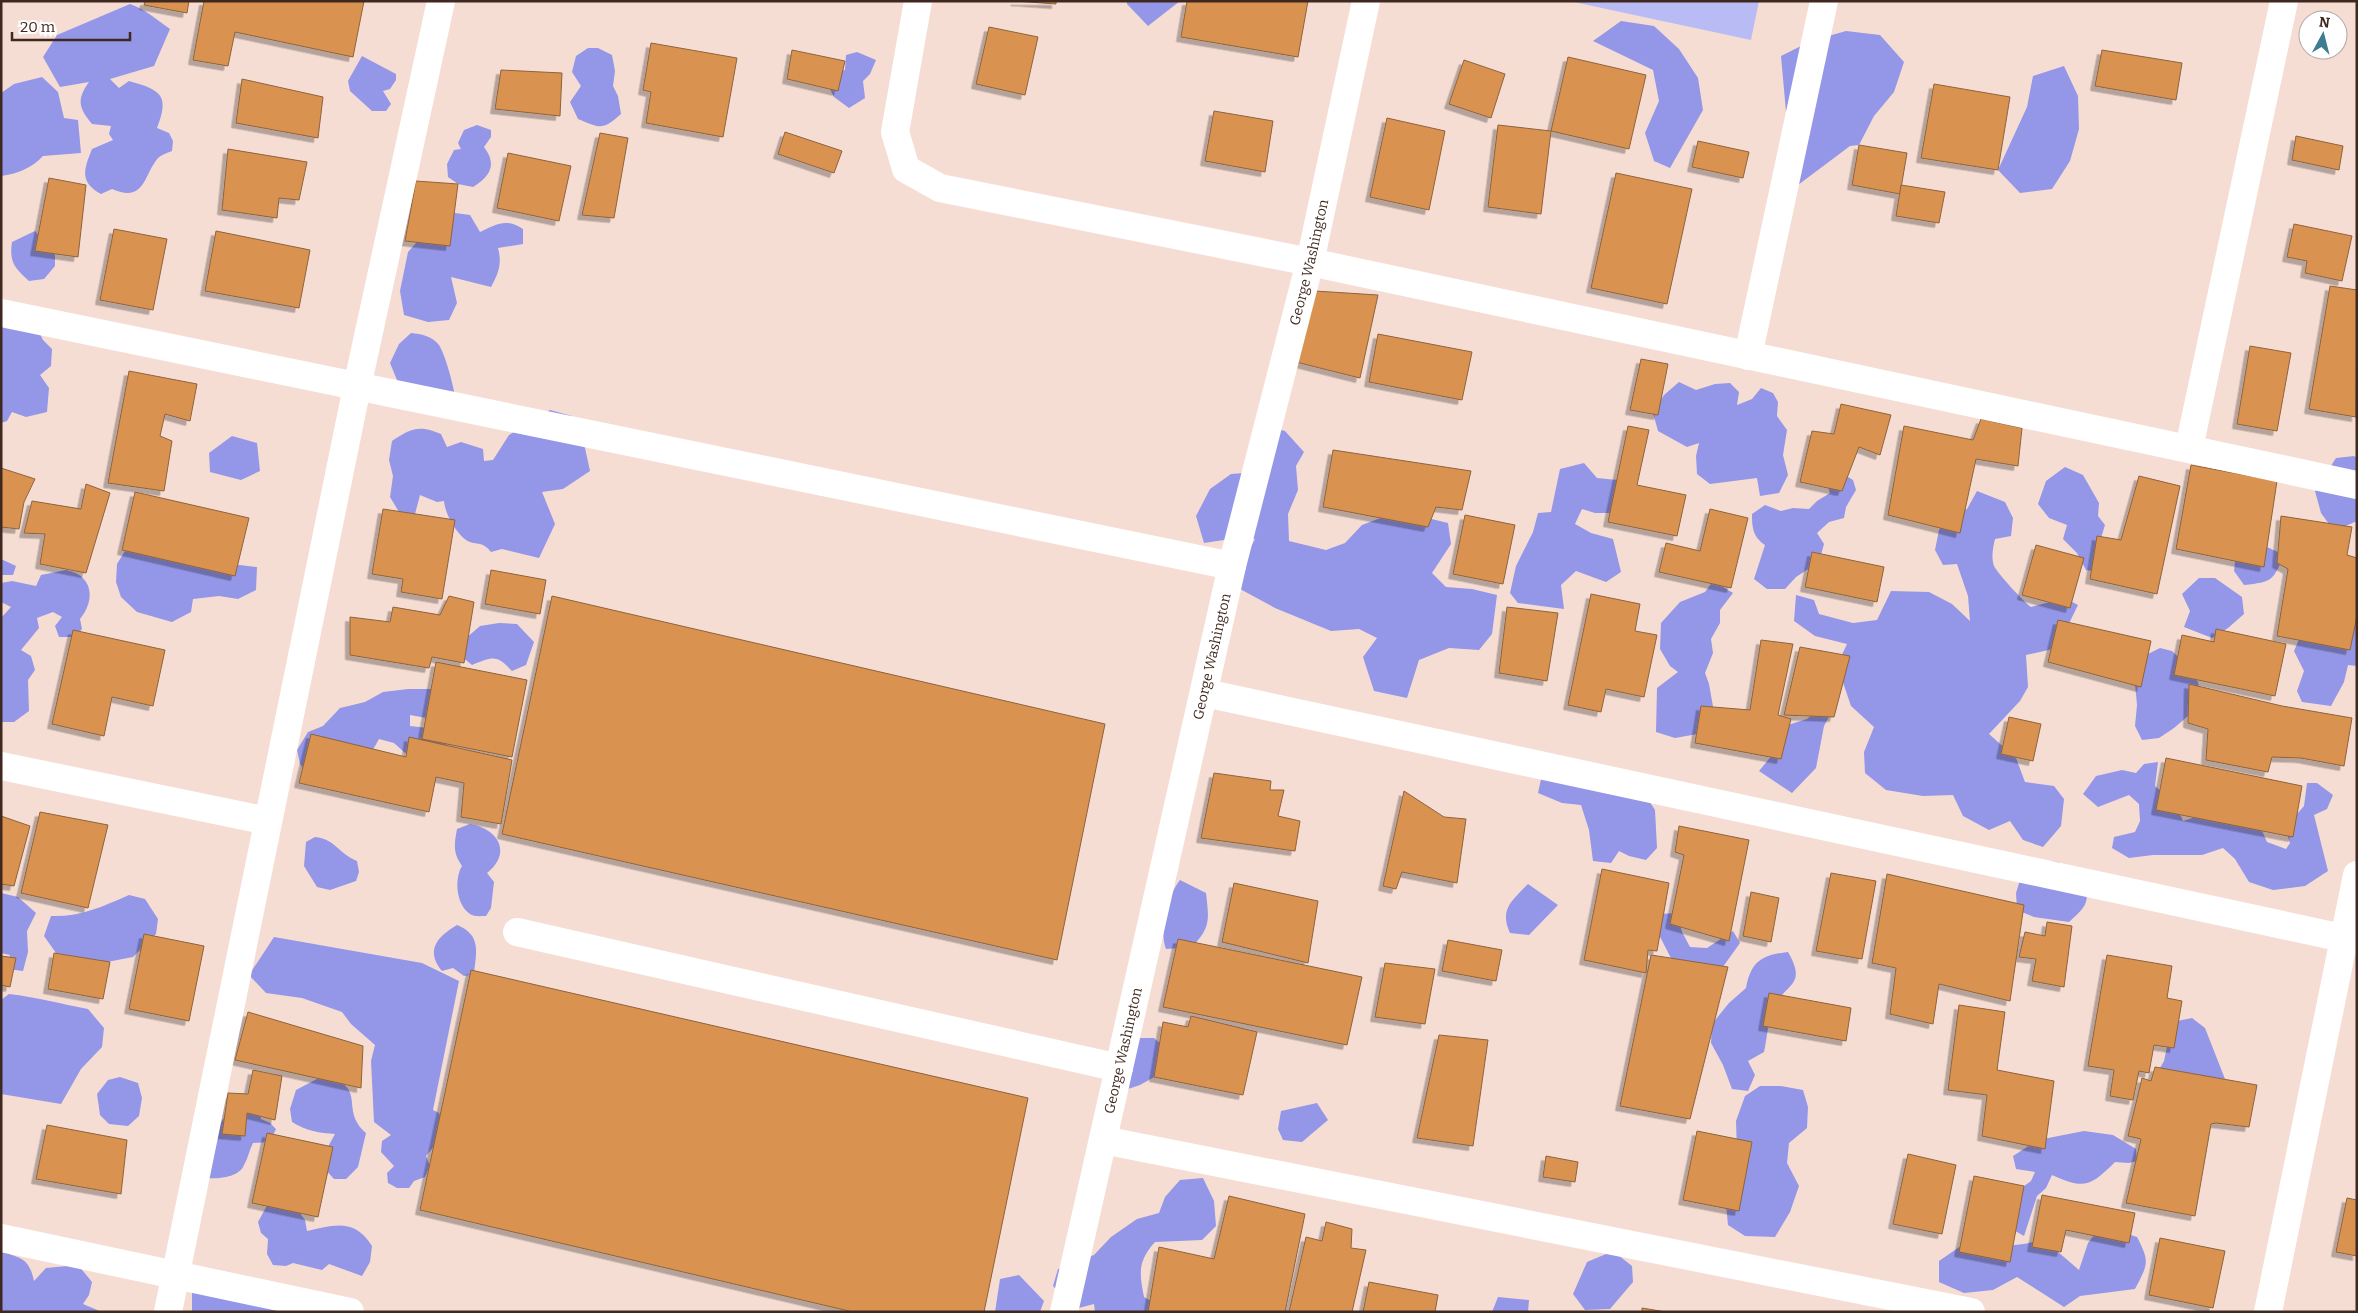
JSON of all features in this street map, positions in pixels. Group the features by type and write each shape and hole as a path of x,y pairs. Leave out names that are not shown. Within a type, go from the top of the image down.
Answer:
{"street":[{"path":"168,1312 357,387 441,1"},
{"path":"918,1 895,132 906,169 940,188 1310,262 2357,485"},
{"name":"George Washington","path":"1064,1312 1205,693 1232,566 1310,262 1366,1"},
{"path":"1748,356 1824,1"},
{"path":"2189,448 2284,1"},
{"path":"1,313 1232,566"},
{"path":"1205,693 2350,940"},
{"path":"1,766 268,821"},
{"path":"2268,1312 2350,940 2357,875"},
{"path":"517,932 1119,1068"},
{"path":"1103,1140 1971,1312"},
{"path":"1,1238 350,1312"}],"shaded area":[{"path":"1127,1 1180,1 1148,26 1127,4"},
{"path":"1569,1 1759,1 1751,40"},
{"path":"130,4 146,12 170,29 154,66 110,79 119,88 129,81 149,88 160,96 163,108 157,128 169,133 173,141 172,151 158,158 142,186 137,190 131,193 112,189 101,194 89,185 85,174 92,149 113,140 109,134 111,126 92,124 84,113 81,99 89,82 60,87 43,57 57,35"},
{"path":"1621,21 1654,26 1679,49 1698,78 1703,110 1670,168 1654,161 1645,133 1659,101 1653,70 1593,41"},
{"path":"1846,31 1880,35 1904,62 1894,92 1874,116 1859,145 1850,146 1798,185 1787,123 1781,56 1811,41"},
{"path":"588,48 598,48 612,55 615,71 613,86 618,96 621,114 609,123 601,126 578,119 570,102 581,86 572,72 576,56"},
{"path":"857,52 876,60 870,74 863,81 865,98 849,108 834,97 828,85 834,71 845,70 846,55"},
{"path":"362,56 396,74 396,80 390,89 383,91 391,104 386,111 372,111 350,91 348,81"},
{"path":"2064,66 2078,96 2079,129 2070,161 2052,189 2020,193 1998,170 2027,107 2033,76"},
{"path":"42,77 58,92 64,118 78,120 81,153 43,156 24,170 1,176 1,93 14,84"},
{"path":"477,125 491,130 491,137 484,147 491,164 488,174 473,187 458,184 448,177 447,164 454,150 461,149 458,143 464,130"},
{"path":"455,213 470,215 480,232 502,223 517,226 523,229 523,244 498,248 499,268 491,287 451,277 457,303 449,320 428,322 404,315 400,291 408,252 443,219"},
{"path":"35,231 55,254 55,266 44,279 29,281 14,264 11,249 12,242"},
{"path":"13,322 36,326 43,340 52,349 51,366 40,375 49,388 47,412 26,417 12,412 7,421 1,423 1,327"},
{"path":"411,333 430,338 439,345 449,371 455,398 412,390 397,380 390,363 399,344"},
{"path":"1679,382 1696,390 1715,384 1730,383 1739,392 1737,405 1752,399 1761,388 1773,393 1778,402 1777,416 1787,430 1783,455 1788,475 1779,493 1760,496 1757,478 1710,484 1697,474 1696,456 1699,443 1687,447 1658,431 1653,413 1664,395"},
{"path":"550,410 572,416 585,448 590,471 563,489 542,492 555,524 539,558 502,549 491,552 485,546 469,542 451,522 444,501 437,502 420,495 415,514 399,512 390,497 393,476 389,460 392,441 410,431 427,429 441,434 447,447 461,442 483,449 484,461 493,460 509,435"},
{"path":"1274,428 1285,431 1304,452 1296,466 1298,490 1288,514 1289,541 1326,550 1345,543 1362,525 1399,511 1448,523 1451,544 1432,573 1446,587 1472,589 1497,595 1492,634 1479,650 1449,648 1419,660 1407,698 1374,691 1363,657 1377,638 1359,629 1331,631 1275,608 1240,589 1243,562 1255,539 1244,537 1204,543 1196,516 1210,489 1231,474 1258,472"},
{"path":"232,436 257,443 260,471 241,480 210,472 209,453"},
{"path":"2354,456 2357,458 2357,521 2334,531 2321,513 2315,491 2336,458"},
{"path":"1584,463 1597,478 1627,481 1623,513 1595,513 1582,509 1575,524 1591,533 1613,539 1621,572 1606,582 1576,571 1561,585 1564,609 1518,603 1510,593 1516,566 1533,532 1538,513 1551,512 1560,469"},
{"path":"2065,467 2083,475 2099,503 2098,516 2105,525 2101,538 2102,573 2086,570 2077,553 2063,539 2067,525 2049,518 2038,504 2046,481"},
{"path":"1843,474 1853,480 1856,490 1846,507 1844,518 1829,522 1817,533 1824,544 1819,562 1796,577 1785,589 1767,589 1754,579 1765,545 1754,532 1752,514 1765,505 1781,511 1793,508 1809,509 1817,501 1830,493 1826,482"},
{"path":"1977,491 2005,502 2013,518 2011,536 1995,539 1993,549 1994,566 2005,581 2031,607 2065,598 2078,605 2057,648 2026,655 2028,687 2020,701 1989,734 2016,758 2025,782 2054,786 2064,799 2061,826 2043,847 2023,840 2010,821 1989,830 1963,816 1953,795 1923,796 1886,790 1865,773 1864,752 1874,727 1851,706 1837,665 1847,644 1815,636 1794,621 1796,595 1814,600 1819,614 1853,623 1877,620 1891,591 1929,592 1952,604 1970,621 1968,596 1957,564 1943,565 1935,550 1939,530 1947,516 1967,509"},
{"path":"2267,547 2284,555 2274,575 2261,583 2244,585 2234,571 2236,554"},
{"path":"125,551 257,567 256,590 238,599 219,596 193,599 191,612 172,622 137,612 121,597 116,582 117,564"},
{"path":"1,559 16,566 13,575 1,575"},
{"path":"66,570 82,577 89,589 88,604 80,619 82,629 75,637 59,637 55,626 62,617 53,612 37,618 39,628 21,650 31,656 35,670 28,680 29,711 14,722 1,722 1,618 11,607 1,602 1,583 12,581 36,586 41,575"},
{"path":"2199,578 2215,578 2242,597 2244,614 2228,628 2212,638 2184,627 2190,611 2182,594"},
{"path":"1713,581 1733,593 1720,610 1720,623 1711,639 1713,653 1705,673 1714,712 1703,733 1675,738 1656,732 1657,688 1678,672 1670,666 1660,649 1661,623 1680,602 1705,592"},
{"path":"2357,610 2357,666 2348,665 2344,682 2331,706 2302,702 2297,691 2304,671 2294,651 2302,632"},
{"path":"499,623 517,624 534,642 526,665 512,671 498,660 490,659 472,665 462,657 465,639 480,626"},
{"path":"2160,648 2172,651 2195,673 2199,686 2196,709 2159,738 2142,740 2135,726 2137,705 2134,673 2140,658"},
{"path":"408,689 434,689 432,719 410,715 410,726 428,728 446,737 447,757 419,761 394,743 379,739 370,755 308,775 300,764 297,750 308,732 323,726 340,708 365,702 383,692"},
{"path":"1824,705 1829,717 1824,726 1816,768 1792,793 1759,771 1773,754 1788,725 1807,719"},
{"path":"2158,762 2155,786 2176,804 2183,821 2205,814 2260,826 2267,842 2286,849 2290,843 2285,828 2304,806 2307,783 2317,783 2333,795 2327,809 2314,815 2328,871 2305,886 2273,890 2249,882 2235,859 2223,848 2202,855 2153,855 2129,858 2112,848 2114,837 2135,832 2140,821 2139,804 2129,795 2098,807 2083,794 2096,776 2122,770 2136,773 2144,764"},
{"path":"1543,770 1644,793 1655,810 1657,848 1646,860 1629,856 1619,851 1611,863 1593,861 1589,830 1581,805 1562,803 1538,793"},
{"path":"470,824 488,831 495,836 499,843 499,858 487,873 494,882 491,908 486,916 470,914 465,910 459,898 457,885 459,871 462,866 457,857 455,840 457,829"},
{"path":"315,837 327,840 357,861 359,872 356,881 330,890 317,887 304,866 306,842"},
{"path":"2026,861 2058,862 2083,874 2087,896 2086,901 2081,910 2069,922 2034,917 2017,910 2016,893"},
{"path":"1180,880 1206,893 1208,917 1206,928 1192,947 1166,949 1163,932 1166,913 1171,895"},
{"path":"1528,884 1558,905 1529,935 1510,933 1506,918 1507,911 1512,901"},
{"path":"1,893 18,897 36,913 27,931 28,952 23,971 7,969 10,955 1,953"},
{"path":"129,895 145,899 158,919 156,934 133,957 107,962 56,953 44,936 51,916 81,913"},
{"path":"1677,913 1682,932 1690,947 1707,948 1733,931 1740,943 1720,971 1675,966 1654,925 1658,914"},
{"path":"457,925 465,929 474,939 476,952 474,974 464,976 453,968 442,971 434,957 434,950 439,939"},
{"path":"274,937 422,963 459,981 433,1110 439,1113 444,1122 441,1138 426,1156 430,1166 425,1177 414,1181 409,1188 397,1188 388,1183 387,1173 394,1166 381,1152 382,1141 391,1135 374,1122 371,1061 375,1045 351,1024 342,1012 302,998 266,993 249,975"},
{"path":"1788,952 1794,963 1795,978 1773,1009 1764,1052 1748,1061 1755,1075 1748,1091 1732,1089 1723,1065 1711,1043 1712,1024 1729,1003 1746,988 1751,972 1759,961 1771,955"},
{"path":"9,994 88,1009 104,1028 102,1047 81,1069 61,1104 1,1094 1,1000"},
{"path":"2192,1018 2205,1028 2225,1079 2157,1073 2164,1061 2172,1022"},
{"path":"1135,1038 1154,1038 1166,1049 1165,1071 1140,1085 1125,1090"},
{"path":"328,1076 340,1081 347,1087 354,1116 366,1133 358,1167 346,1179 334,1179 324,1168 324,1154 335,1134 313,1131 292,1122 290,1109 296,1090 317,1079"},
{"path":"120,1077 138,1083 142,1098 139,1116 128,1126 109,1124 100,1115 97,1094 108,1080"},
{"path":"1760,1086 1781,1086 1803,1090 1808,1107 1807,1128 1789,1143 1787,1163 1799,1186 1790,1212 1775,1237 1745,1236 1728,1225 1725,1194 1737,1151 1736,1121 1745,1096"},
{"path":"1317,1103 1328,1120 1302,1142 1283,1140 1278,1129 1281,1111"},
{"path":"260,1112 261,1119 270,1123 276,1129 270,1142 253,1143 244,1165 237,1173 221,1178 205,1178 217,1128 226,1115"},
{"path":"2084,1131 2113,1135 2136,1149 2137,1161 2129,1163 2115,1162 2093,1181 2080,1184 2052,1175 2046,1188 2037,1196 2024,1236 2010,1228 2013,1194 2031,1181 2035,1172 2016,1169 2013,1156 2038,1140"},
{"path":"1203,1178 1214,1201 1216,1226 1202,1240 1155,1242 1145,1255 1141,1267 1144,1297 1162,1307 1164,1312 1095,1312 1094,1304 1075,1309 1053,1286 1058,1269 1094,1255 1111,1237 1137,1219 1159,1213 1165,1197 1180,1180"},
{"path":"270,1200 294,1205 305,1220 307,1231 343,1226 351,1227 358,1231 372,1246 370,1262 362,1276 329,1264 322,1270 293,1263 286,1266 273,1265 267,1254 268,1239 261,1233 258,1222"},
{"path":"2098,1230 2116,1230 2137,1237 2144,1252 2146,1263 2143,1274 2135,1289 2080,1296 2064,1307 2017,1277 1993,1290 1964,1293 1939,1282 1939,1261 1968,1241 2006,1245 2024,1244 2043,1239 2079,1270 2088,1243"},
{"path":"1,1251 23,1260 30,1268 34,1281 46,1268 78,1265 92,1282 89,1295 83,1304 102,1312 1,1312"},
{"path":"1613,1251 1632,1266 1633,1282 1610,1309 1585,1310 1573,1294 1587,1262"},
{"path":"1019,1275 1044,1301 1040,1312 995,1312 1000,1279"},
{"path":"192,1285 294,1312 192,1312"},
{"path":"1498,1297 1529,1300 1528,1312 1492,1312"}],"building":[{"path":"145,1 189,1 187,13 144,5"},
{"path":"204,1 364,1 353,57 235,32 228,66 193,60"},
{"path":"1015,1 1056,1 1056,4"},
{"path":"1187,1 1308,1 1298,57 1181,37"},
{"path":"989,27 1038,37 1025,95 976,84"},
{"path":"651,43 737,58 723,137 646,123 651,92 643,90"},
{"path":"792,50 845,61 838,91 787,79"},
{"path":"2102,50 2182,63 2176,100 2095,86"},
{"path":"1568,57 1646,75 1629,149 1551,131"},
{"path":"1464,60 1505,74 1491,118 1449,104"},
{"path":"501,70 562,73 560,116 495,109"},
{"path":"242,79 323,97 318,138 236,123"},
{"path":"1934,84 2010,97 1998,170 1921,158"},
{"path":"1214,111 1273,121 1265,172 1205,161"},
{"path":"1387,118 1445,131 1429,210 1370,197"},
{"path":"1498,125 1551,131 1541,214 1488,207"},
{"path":"785,132 842,151 834,173 778,154"},
{"path":"600,133 628,138 614,218 582,215"},
{"path":"2296,136 2343,146 2339,170 2292,160"},
{"path":"1698,141 1749,152 1743,178 1692,167"},
{"path":"1859,145 1907,153 1900,194 1852,185"},
{"path":"228,149 307,162 299,200 279,198 277,218 222,210"},
{"path":"508,153 571,166 559,221 497,208"},
{"path":"1616,173 1692,189 1667,304 1591,288"},
{"path":"49,178 86,185 78,257 35,251"},
{"path":"416,181 458,184 450,246 405,241"},
{"path":"1901,185 1945,192 1939,223 1896,216"},
{"path":"2294,224 2352,236 2342,281 2305,273 2307,261 2287,257"},
{"path":"114,229 167,239 153,310 100,300"},
{"path":"216,231 310,250 299,308 205,291"},
{"path":"2330,286 2357,290 2356,417 2309,409"},
{"path":"1315,291 1378,295 1360,378 1296,362"},
{"path":"1378,334 1472,352 1462,400 1369,382"},
{"path":"2250,346 2291,353 2277,431 2237,424"},
{"path":"1641,359 1668,364 1658,415 1630,410"},
{"path":"129,371 197,384 190,421 165,414 160,436 172,441 164,491 108,483"},
{"path":"1841,404 1891,415 1880,455 1859,447 1842,491 1800,482 1812,431 1834,434"},
{"path":"1981,419 2022,428 2018,466 1976,459 1960,533 1888,515 1904,426 1973,440"},
{"path":"1628,426 1649,430 1637,485 1686,495 1677,536 1608,522"},
{"path":"1333,450 1471,471 1462,510 1436,507 1428,527 1323,507"},
{"path":"2191,465 2277,481 2264,567 2176,549"},
{"path":"1,468 35,479 24,502 19,529 1,527"},
{"path":"2139,476 2180,486 2157,594 2090,579 2097,536 2121,540"},
{"path":"86,484 110,493 86,573 40,564 45,534 24,533 32,501 81,509"},
{"path":"135,492 249,518 235,576 122,550"},
{"path":"383,509 455,520 442,599 401,592 403,579 372,574"},
{"path":"1710,509 1748,518 1731,588 1659,572 1666,543 1700,551"},
{"path":"1465,515 1515,525 1503,584 1453,574"},
{"path":"2281,516 2352,527 2347,555 2357,558 2357,616 2350,650 2277,636 2288,569 2277,563"},
{"path":"2036,545 2084,558 2070,608 2022,595"},
{"path":"1812,552 1884,567 1877,602 1805,587"},
{"path":"491,570 546,580 540,614 485,604"},
{"path":"1591,594 1640,604 1635,631 1657,635 1644,697 1606,689 1601,712 1568,705"},
{"path":"449,596 474,602 464,663 432,657 429,668 350,655 350,617 390,622 393,607 440,615"},
{"path":"552,596 1105,724 1057,960 502,834"},
{"path":"1507,607 1558,613 1547,681 1499,673"},
{"path":"2058,620 2151,641 2141,687 2048,662"},
{"path":"2216,629 2286,644 2275,696 2174,675 2182,635 2214,642"},
{"path":"73,630 165,650 153,706 112,697 104,736 52,724"},
{"path":"1761,640 1793,644 1778,715 1791,719 1781,759 1695,743 1701,706 1750,710"},
{"path":"1800,647 1850,656 1834,717 1784,715"},
{"path":"436,662 527,680 512,757 422,739"},
{"path":"2189,684 2282,706 2352,718 2344,766 2301,758 2272,757 2268,772 2206,760 2208,729 2188,723"},
{"path":"2009,717 2041,724 2033,761 2001,754"},
{"path":"311,734 406,757 409,737 512,760 501,824 461,817 464,783 436,777 429,812 299,783"},
{"path":"2166,758 2302,786 2293,837 2156,810"},
{"path":"1214,773 1271,781 1270,790 1284,790 1278,816 1300,821 1295,851 1201,838"},
{"path":"1404,791 1444,817 1466,819 1457,883 1402,872 1396,889 1383,886"},
{"path":"40,812 108,825 88,908 21,893"},
{"path":"1,816 30,826 14,886 1,884"},
{"path":"1679,826 1749,840 1729,941 1670,924 1684,855 1675,852"},
{"path":"1602,869 1669,883 1657,951 1648,950 1646,973 1584,960"},
{"path":"1831,873 1876,881 1862,959 1816,951"},
{"path":"1887,874 2024,905 2010,1001 1939,984 1933,1024 1890,1014 1896,968 1872,963"},
{"path":"1234,883 1318,901 1308,963 1222,942"},
{"path":"1751,892 1779,898 1771,942 1743,936"},
{"path":"2047,922 2072,926 2064,987 2032,981 2036,959 2019,957 2025,932 2045,936"},
{"path":"144,934 204,946 189,1021 129,1009"},
{"path":"1178,939 1362,977 1347,1045 1163,1007"},
{"path":"1448,940 1502,950 1496,981 1442,971"},
{"path":"54,953 110,962 103,999 48,989"},
{"path":"1651,955 1728,967 1690,1119 1620,1106"},
{"path":"2107,955 2172,966 2167,998 2182,1001 2174,1048 2154,1045 2149,1073 2139,1071 2133,1100 2110,1096 2114,1070 2088,1066"},
{"path":"1,956 16,958 10,987 1,985"},
{"path":"1385,963 1435,969 1425,1024 1375,1017"},
{"path":"471,970 1028,1098 984,1312 853,1312 420,1210"},
{"path":"1769,993 1851,1008 1846,1041 1763,1026"},
{"path":"1959,1005 2005,1012 1997,1070 2054,1081 2045,1149 1982,1136 1987,1095 1948,1090"},
{"path":"248,1012 363,1046 361,1088 235,1060"},
{"path":"1191,1016 1257,1032 1243,1095 1154,1077 1163,1022 1188,1027"},
{"path":"1439,1035 1488,1040 1473,1146 1417,1138"},
{"path":"2155,1067 2257,1085 2249,1127 2211,1124 2195,1216 2126,1203 2141,1139 2128,1136 2142,1078 2151,1081"},
{"path":"253,1070 282,1076 275,1120 247,1113 245,1136 222,1134 228,1093 248,1094"},
{"path":"47,1125 127,1140 121,1194 36,1179"},
{"path":"1697,1131 1752,1142 1739,1211 1683,1200"},
{"path":"267,1133 333,1147 318,1217 252,1203"},
{"path":"1908,1154 1956,1165 1942,1234 1893,1224"},
{"path":"1546,1156 1578,1162 1575,1182 1543,1177"},
{"path":"1974,1176 2024,1186 2010,1262 1959,1252"},
{"path":"2042,1195 2135,1213 2129,1243 2066,1230 2061,1252 2032,1247"},
{"path":"1229,1196 1305,1214 1285,1312 1148,1312 1159,1247 1214,1259"},
{"path":"2347,1198 2357,1200 2357,1256 2336,1252"},
{"path":"1326,1222 1352,1229 1351,1248 1366,1250 1352,1312 1289,1312 1306,1237 1322,1241"},
{"path":"2160,1238 2225,1251 2213,1308 2149,1295"},
{"path":"1369,1282 1438,1295 1435,1312 1363,1312"},
{"path":"1642,1308 1666,1312 1642,1312"}]}
